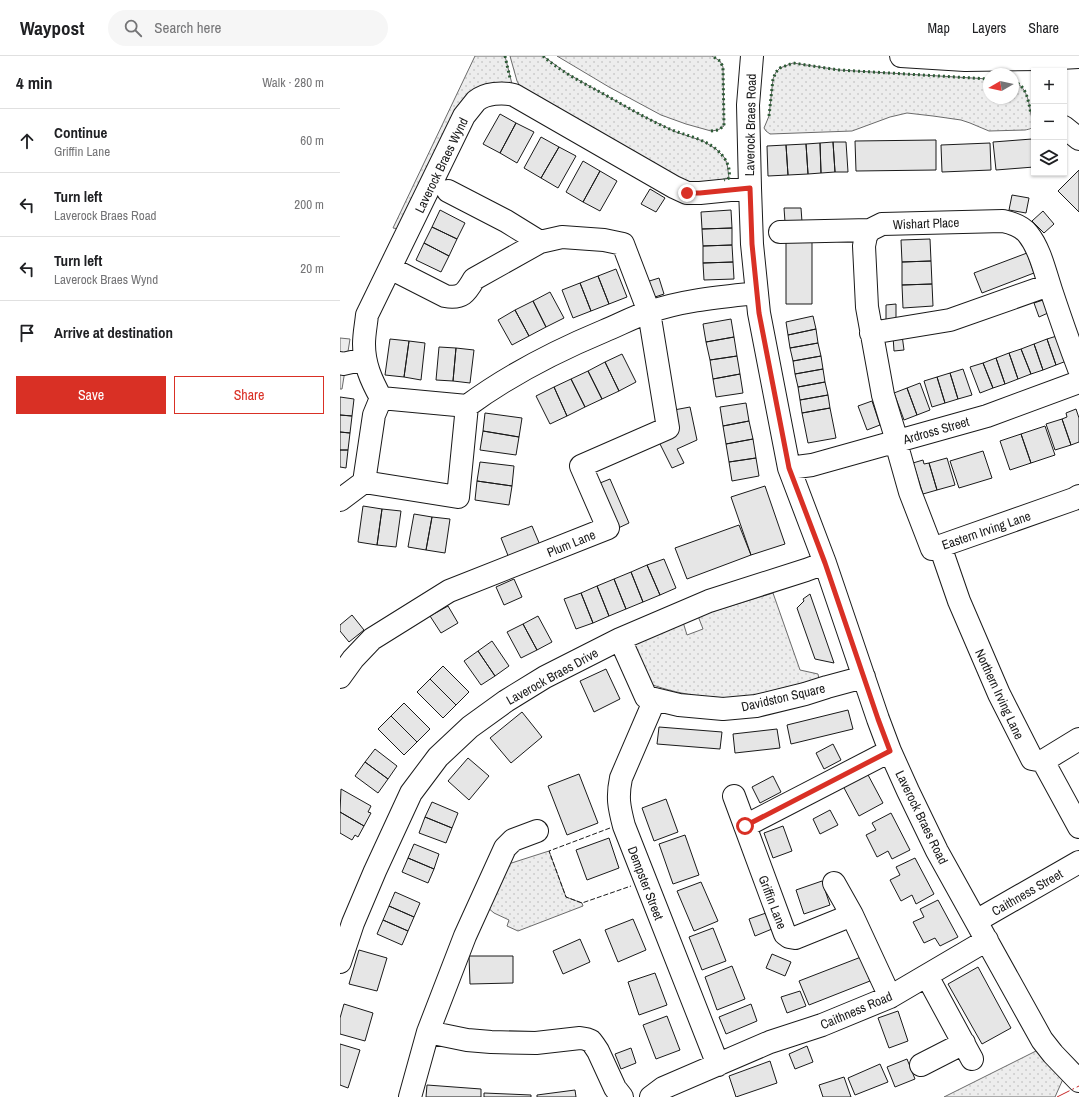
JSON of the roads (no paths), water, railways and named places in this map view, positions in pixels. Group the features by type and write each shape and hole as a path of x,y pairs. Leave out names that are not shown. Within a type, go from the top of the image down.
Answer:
{"street":[{"name":"Laverock Braes Road","path":"752,56 748,104 752,244 759,313 789,468 825,563 878,719 890,751 908,791 937,851 1042,1040 1058,1060 1079,1081"},
{"path":"901,56 1042,65 1079,57"},
{"name":"Laverock Braes Wynd","path":"380,398 371,380 365,360 364,343 367,315 464,116 478,100 490,95 507,93 514,95 687,193 750,188"},
{"path":"1067,129 1079,140"},
{"path":"448,192 506,222 540,242"},
{"name":"Wishart Place","path":"780,232 870,230 882,224 1003,221 1012,223 1026,232 1034,242 1063,326 1078,383"},
{"path":"870,230 866,236 864,246 867,307 882,395 896,442"},
{"path":"390,268 445,296 453,298 461,296 468,289 474,279 540,242 562,238 604,240 624,244 649,312"},
{"path":"871,333 950,320 1049,285"},
{"path":"340,500 364,482 374,415 380,398 467,406 480,396 522,370 573,344 649,312 686,303 757,293"},
{"name":"Plum Lane","path":"340,678 353,659 372,639 449,591 608,528 581,466 668,428 649,312"},
{"path":"340,363 343,364 365,360"},
{"name":"Ardross Street","path":"789,468 812,465 987,416 1078,383"},
{"path":"364,482 458,497 467,406"},
{"name":"Eastern Irving Lane","path":"896,442 910,492 932,549 1079,496"},
{"name":"Northern Irving Lane","path":"940,546 958,601 999,694 1032,759 1043,760"},
{"name":"Laverock Braes Drive","path":"340,962 353,923 411,793 438,757 470,727 506,701 545,677 620,639 709,601 825,563"},
{"name":"Davidston Square","path":"620,639 646,697 679,706 723,710 763,704 864,677"},
{"name":"Dempster Street","path":"655,699 621,778 618,790 618,802 624,826 718,1065"},
{"path":"1079,739 1043,760 1079,827"},
{"path":"745,826 890,751"},
{"name":"Griffin Lane","path":"734,796 785,934 789,937 795,938 852,915"},
{"path":"410,1097 428,1032 465,936 505,848 513,840 537,831"},
{"name":"Caithness Street","path":"976,921 1079,862"},
{"path":"834,883 852,915 890,997"},
{"name":"Caithness Road","path":"652,1097 663,1088 770,1042 822,1025 890,997 987,940"},
{"path":"921,1065 968,1051 927,976"},
{"path":"428,1032 467,1040 491,1042 536,1043 580,1038 586,1039 591,1041 598,1051 615,1088 622,1097"}]}
